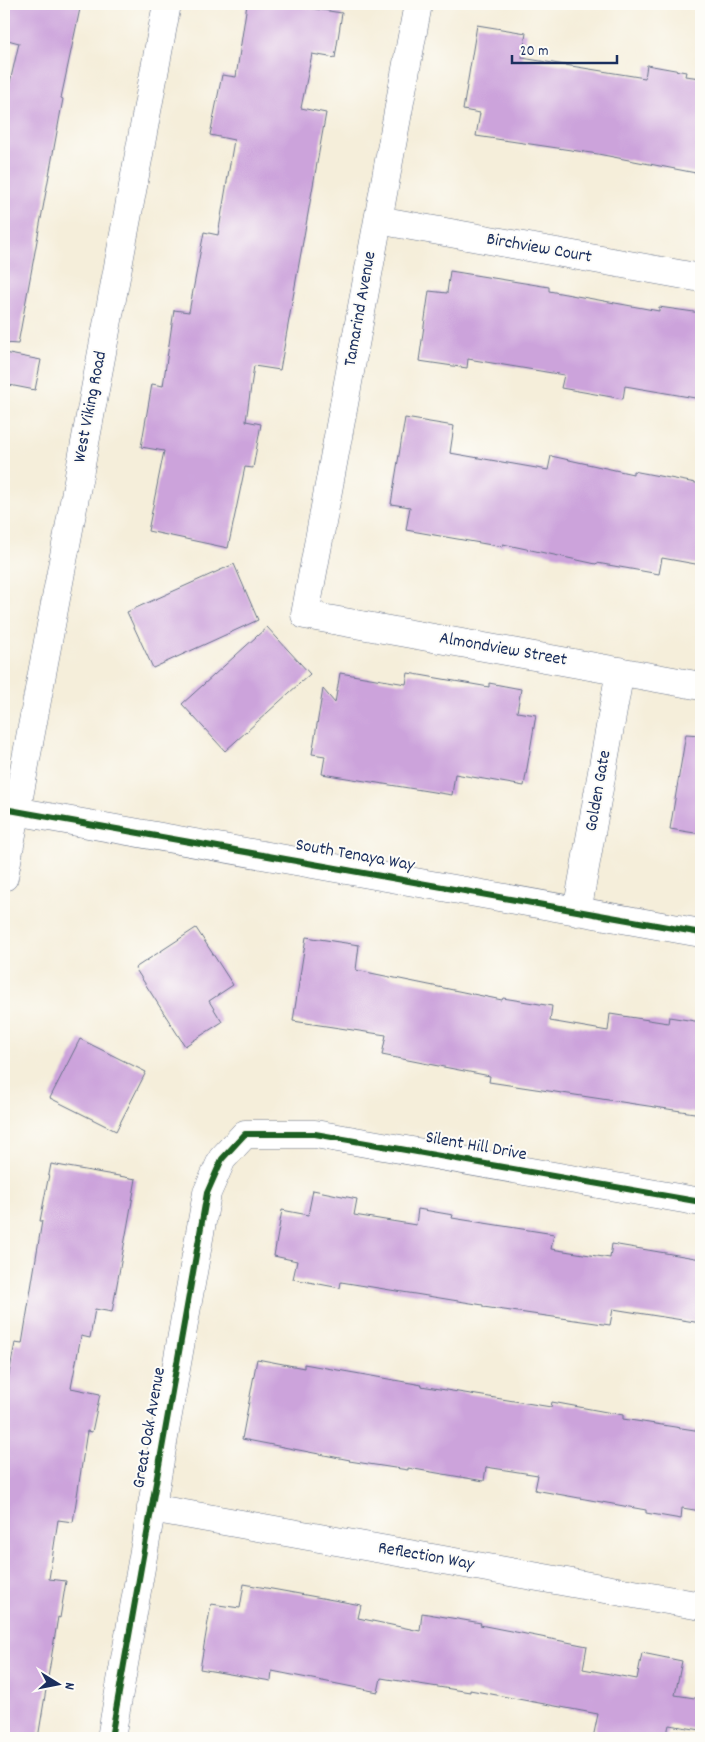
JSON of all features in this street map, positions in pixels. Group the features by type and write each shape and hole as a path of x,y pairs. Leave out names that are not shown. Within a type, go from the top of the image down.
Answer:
{"street":[{"name":"West Viking Road","path":"4,877 10,810 167,4"},
{"name":"Tamarind Avenue","path":"305,615 418,4"},
{"name":"Birchview Court","path":"378,220 701,278"},
{"name":"Almondview Street","path":"305,615 701,686"},
{"name":"Golden Gate","path":"577,912 620,671"},
{"name":"South Tenaya Way","path":"10,810 701,934"},
{"name":"Silent Hill Drive","path":"245,1134 315,1134 701,1202"},
{"name":"Great Oak Avenue","path":"111,1738 207,1193 222,1158 245,1134"},
{"name":"Reflection Way","path":"151,1508 701,1606"}],"building":[{"path":"4,4 81,4 61,98 63,99 18,344 4,343 4,108 19,43 4,39"},
{"path":"247,4 283,4 342,13 335,58 312,54 301,108 326,113 280,370 254,366 246,421 261,424 253,468 245,467 228,548 148,531 164,451 141,447 152,384 163,386 174,310 189,312 204,232 218,235 234,140 210,135 222,75 236,77"},
{"path":"477,25 526,33 522,58 645,78 647,65 686,72 685,76 701,78 701,174 598,154 476,136 480,113 463,110"},
{"path":"450,271 549,287 549,291 659,311 659,307 701,313 701,399 625,386 623,399 561,388 564,375 468,359 467,368 419,361 429,291 447,293"},
{"path":"4,353 41,360 35,390 4,384"},
{"path":"405,418 454,426 450,453 548,470 551,456 633,474 633,471 701,484 701,565 662,558 659,574 596,564 503,544 503,547 406,530 410,507 391,504"},
{"path":"234,564 258,620 153,668 127,612"},
{"path":"267,627 310,674 225,751 182,704"},
{"path":"340,673 406,684 408,673 489,687 489,683 521,689 517,712 536,715 524,786 455,774 452,795 322,774 325,756 312,754 323,689 335,703"},
{"path":"686,734 701,735 701,834 670,829"},
{"path":"196,928 233,985 209,1001 222,1022 185,1046 135,968"},
{"path":"306,937 359,945 356,970 502,1000 503,998 552,1006 550,1021 608,1031 610,1014 668,1023 669,1017 701,1022 701,1114 489,1082 490,1076 382,1055 386,1035 293,1021"},
{"path":"80,1039 146,1072 116,1131 50,1098"},
{"path":"51,1164 136,1179 112,1312 95,1309 90,1338 81,1336 71,1388 100,1394 92,1432 87,1431 73,1522 58,1520 49,1579 66,1581 60,1618 58,1617 38,1738 4,1738 4,1399 15,1343 22,1344 42,1221 40,1221"},
{"path":"313,1190 357,1199 354,1215 416,1225 418,1209 453,1215 452,1218 554,1234 551,1249 610,1258 612,1244 701,1259 701,1323 613,1309 610,1325 483,1307 483,1305 341,1282 340,1288 293,1279 297,1261 274,1256 282,1210 308,1215"},
{"path":"257,1359 304,1368 304,1364 421,1386 551,1407 552,1402 623,1415 623,1419 701,1431 701,1511 682,1508 681,1519 646,1513 646,1510 535,1490 538,1475 486,1467 484,1481 408,1468 408,1470 349,1461 242,1439"},
{"path":"244,1584 361,1605 358,1618 420,1631 422,1613 481,1623 480,1625 587,1646 583,1669 637,1679 642,1653 682,1661 675,1695 701,1699 701,1730 669,1725 666,1738 593,1738 598,1714 470,1690 470,1692 381,1678 378,1692 272,1671 271,1681 200,1669 211,1604 240,1608"}],"cycle path":[{"path":"4,809 701,933"},
{"path":"111,1738 207,1193 222,1159 245,1134 315,1134 701,1202"}]}
